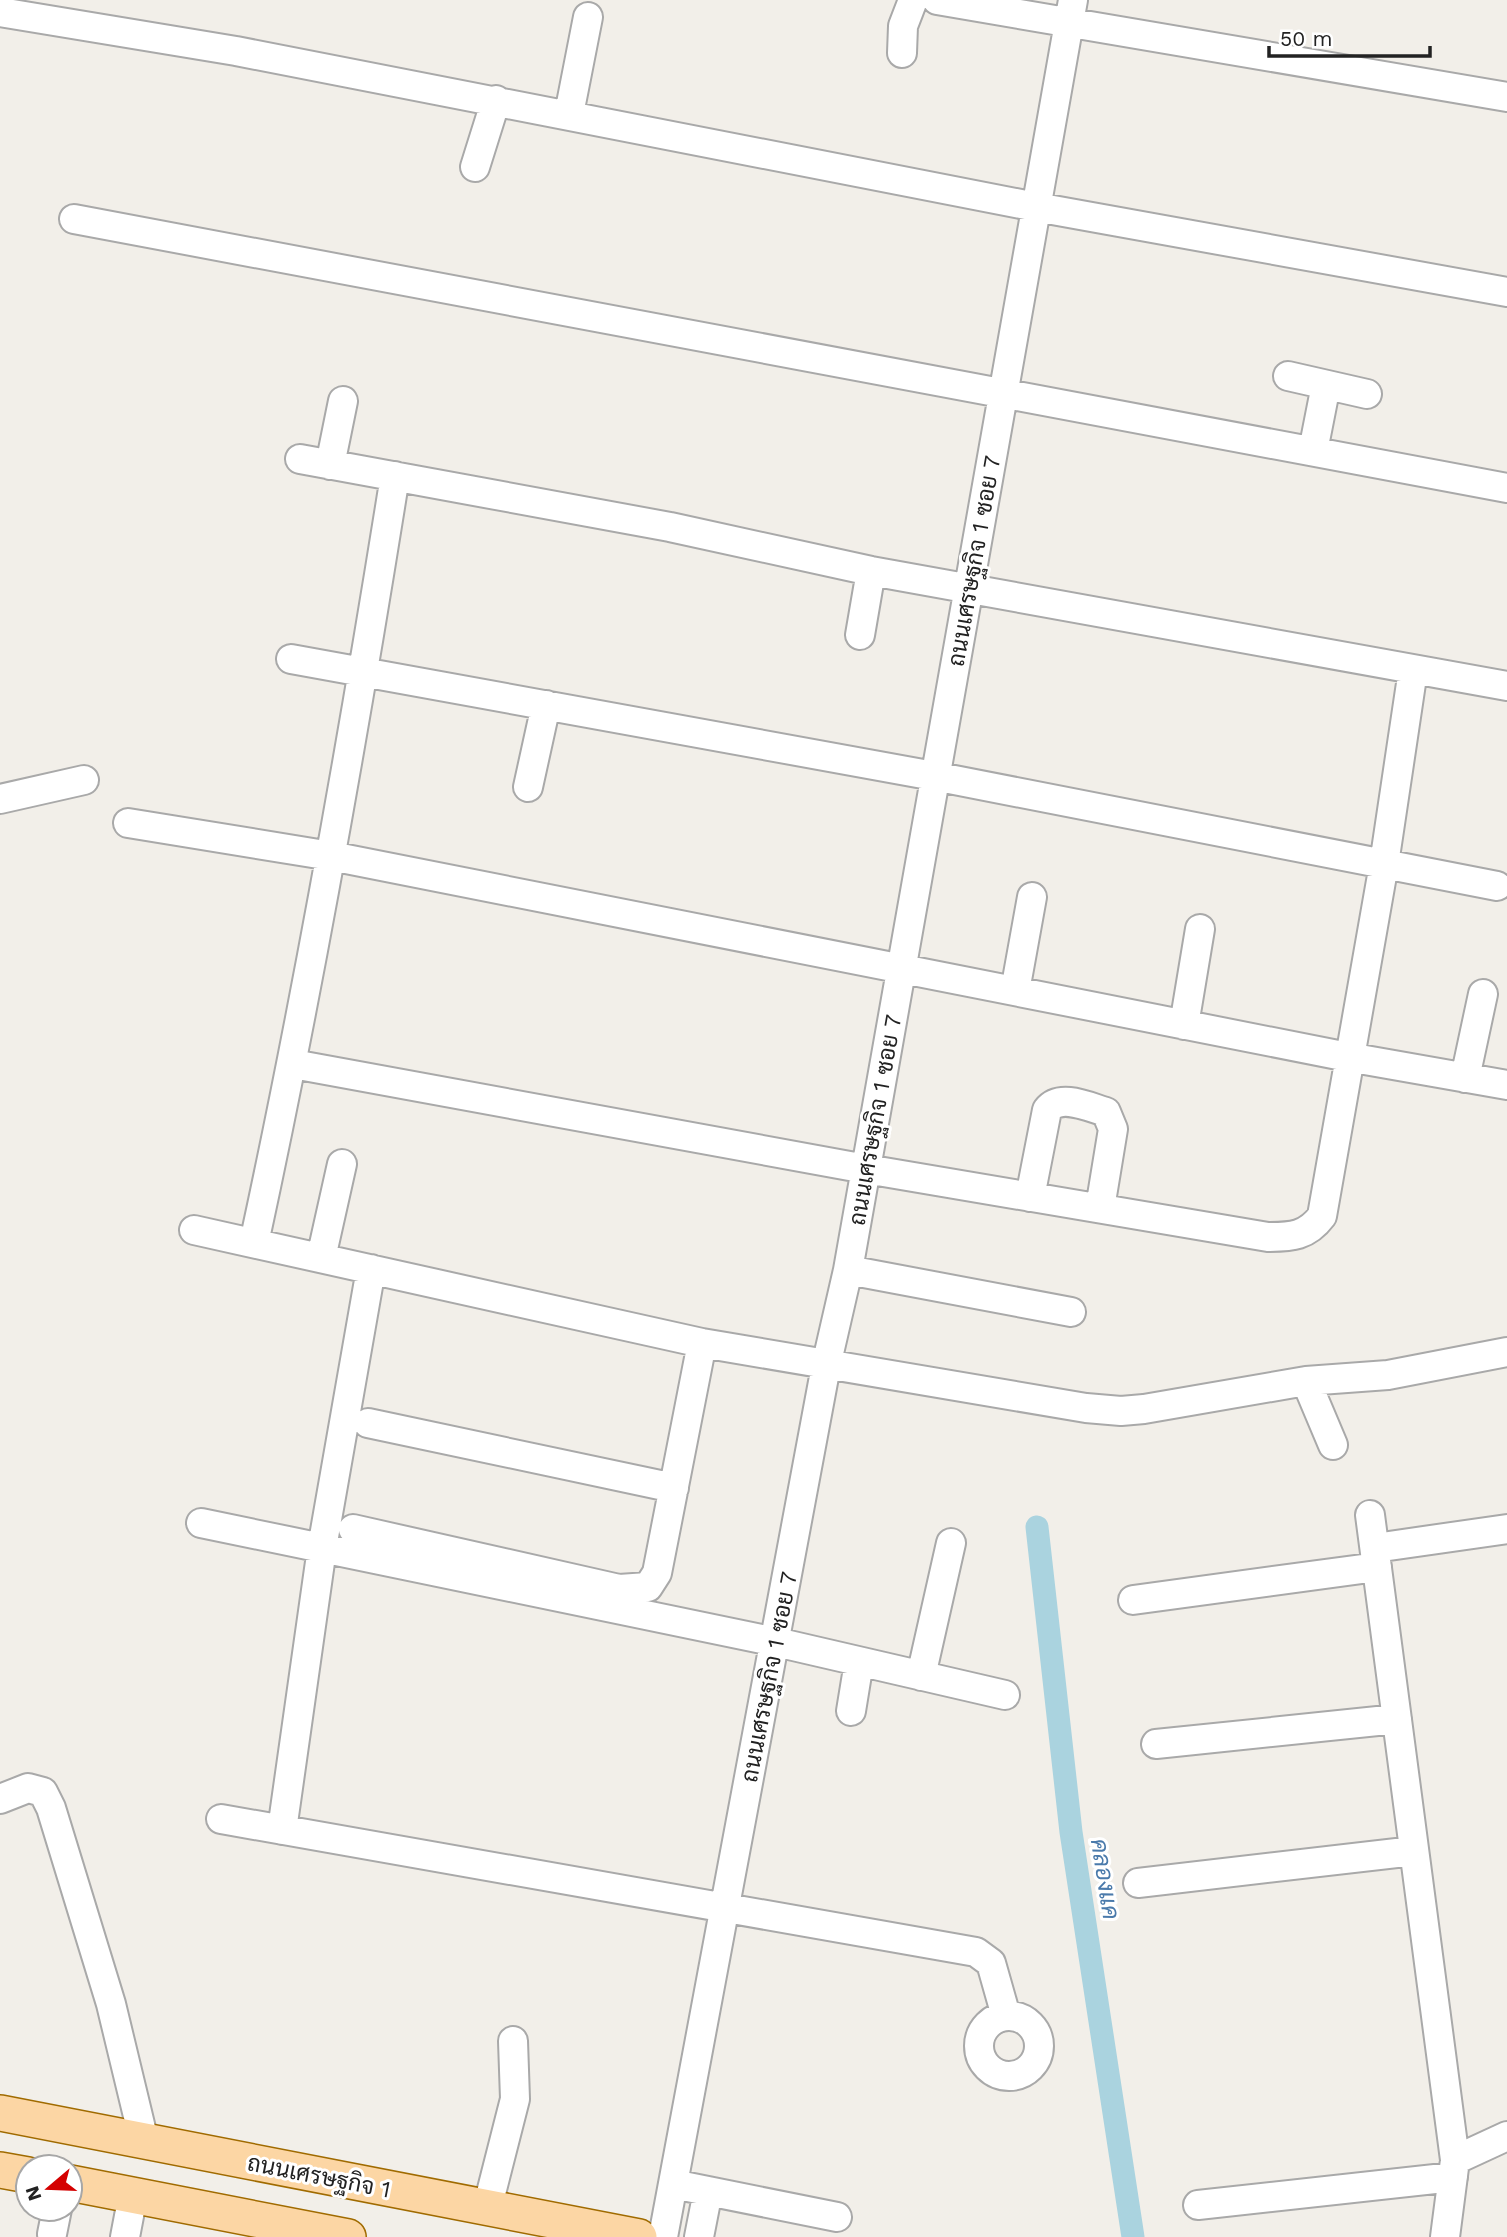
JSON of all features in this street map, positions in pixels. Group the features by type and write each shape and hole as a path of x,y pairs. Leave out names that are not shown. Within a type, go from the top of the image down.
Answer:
{"main road":[{"name":"ถนนเศรษฐกิจ 1","path":"0,2113 639,2237"},
{"path":"84,2186 347,2237"}],"street":[{"path":"902,53 904,26 913,0"},
{"path":"937,0 1071,12 1507,97"},
{"path":"0,12 496,100 1036,207 1507,292"},
{"name":"ถนนเศรษฐกิจ 1 ซอย 7","path":"663,2237 826,1366 848,1270 1071,12"},
{"path":"569,114 588,17"},
{"path":"475,167 496,100"},
{"path":"74,219 1507,488"},
{"path":"1288,376 1367,394"},
{"path":"1313,451 1326,384"},
{"path":"330,465 343,401"},
{"path":"300,459 670,527 871,571 1507,686"},
{"path":"254,1243 293,1064 364,672 395,476"},
{"path":"860,635 871,571"},
{"path":"291,659 934,776 1497,886"},
{"path":"293,1064 866,1169 1268,1237 1292,1237 1311,1230 1322,1216 1384,864 1413,670"},
{"path":"528,787 546,705"},
{"path":"0,799 84,780"},
{"path":"128,823 331,856 1348,1057 1507,1085"},
{"path":"1015,992 1032,897"},
{"path":"1184,1025 1200,929"},
{"path":"1465,1078 1483,994"},
{"path":"1030,1197 1047,1110 1052,1104 1061,1101 1106,1112 1111,1120 1113,1129 1100,1208"},
{"path":"321,1258 342,1164"},
{"path":"194,1230 702,1343 1086,1408 1121,1411 1306,1381 1388,1375 1507,1352"},
{"path":"282,1830 322,1548 371,1269"},
{"path":"848,1270 1071,1312"},
{"path":"353,1529 619,1589 636,1590 648,1587 657,1573 702,1343"},
{"path":"1306,1381 1333,1446"},
{"path":"368,1423 674,1488"},
{"path":"1370,1514 1454,2169 1445,2237"},
{"path":"201,1523 776,1642 1004,1695"},
{"path":"1133,1600 1376,1558 1507,1532"},
{"path":"921,1676 951,1543"},
{"path":"851,1711 859,1662"},
{"path":"1156,1744 1397,1719"},
{"path":"0,1799 28,1788 43,1792 51,1808 111,2004 144,2141"},
{"path":"221,1819 521,1871 725,1910 976,1952 991,1963 1006,2015"},
{"path":"1138,1883 1414,1850"},
{"path":"487,2209 515,2099 513,2041"},
{"path":"1198,2205 1454,2169 1507,2136"},
{"path":"673,2184 837,2217"},
{"path":"699,2237 708,2191"},
{"path":"125,2237 133,2195"}],"waterway":[{"name":"คลองแค","path":"1037,1527 1071,1832 1133,2237"}]}
